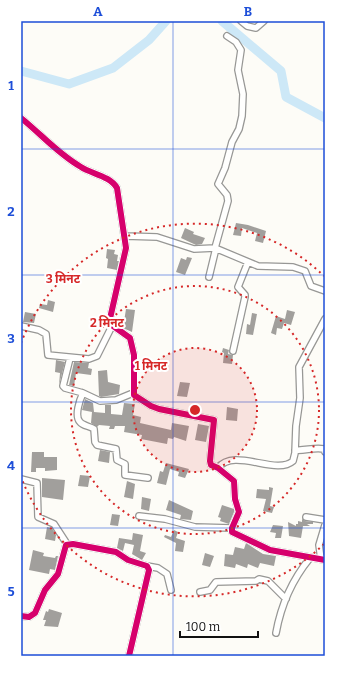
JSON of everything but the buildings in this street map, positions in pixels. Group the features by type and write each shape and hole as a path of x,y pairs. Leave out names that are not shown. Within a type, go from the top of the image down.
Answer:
{"street":[{"path":"240,21 247,26 256,28 264,21"},
{"path":"209,277 215,248 228,201 228,195 219,187 218,182 224,171 242,116 243,94 238,70 241,50 236,42 227,36"},
{"path":"21,118 51,146 76,165 103,177 117,188 126,248 109,323 130,338 134,356 133,393 142,401 159,409 214,420 210,461 212,465 218,468 234,482 235,499 239,512 232,528 233,533 265,549 323,560 319,545 325,525"},
{"path":"125,236 157,237 194,249 215,248 248,262 265,267 293,267 303,269 311,286 325,291"},
{"path":"233,351 245,297 238,287 248,262"},
{"path":"218,468 222,462 232,460 288,464 292,461 295,450 300,392 299,367 325,319"},
{"path":"21,326 39,330 46,334 48,355 89,359 97,356 112,326"},
{"path":"70,358 63,386 100,401 116,400 133,393"},
{"path":"83,393 80,399 78,420 80,423 94,429 95,442 97,445 116,449 117,460 124,464 126,475 148,478"},
{"path":"295,450 308,451 319,448 324,449 325,452"},
{"path":"21,479 37,483 38,516 54,524 67,544 116,552 128,560 158,568 167,574 171,590"},
{"path":"139,516 165,519 195,527 232,528"},
{"path":"306,517 325,520"},
{"path":"21,616 29,617 35,613 45,590 58,574 67,544"},
{"path":"276,633 280,614 286,599 299,572 310,558"},
{"path":"129,656 149,570 146,566"},
{"path":"200,592 210,590 216,582 256,582 259,579 268,581 286,599"}],"waterway":[{"path":"21,71 69,84 113,68 149,40 166,21"},
{"path":"222,21 281,71 286,97 325,118"}],"cycle path":[{"path":"21,118 73,162 110,181 117,188 126,248 109,323 130,338 134,355 134,395 151,406 159,409 214,420 210,461 211,465 218,468 234,481 235,499 239,512 232,528 232,532 270,550 325,560"},
{"path":"21,616 29,617 35,613 45,590 58,574 66,545 73,544 116,552 128,560 147,566 149,570 129,656"}]}
